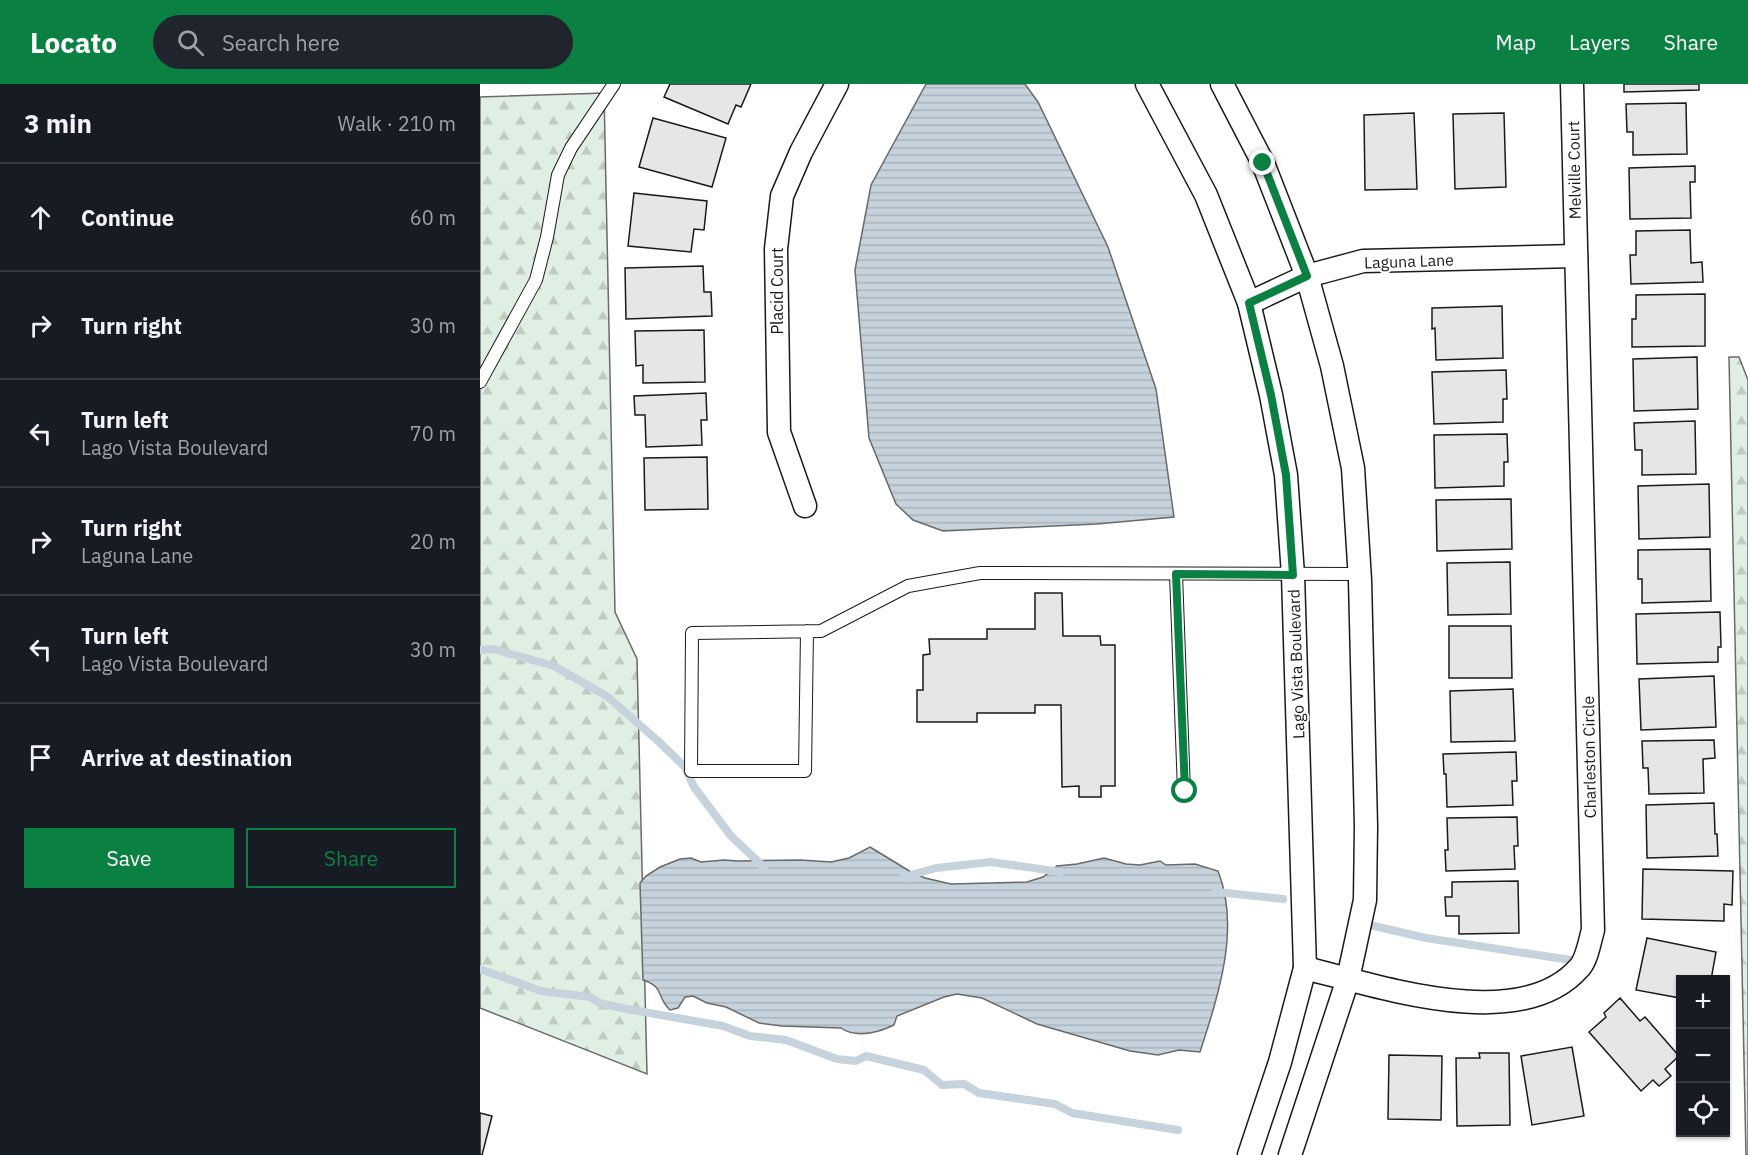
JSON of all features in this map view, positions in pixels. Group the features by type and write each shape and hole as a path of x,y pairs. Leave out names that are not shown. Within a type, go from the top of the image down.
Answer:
{"street":[{"name":"Placid Court","path":"805,506 779,432 776,249 782,196 801,152 837,84"},
{"name":"Lago Vista Boulevard","path":"1147,84 1206,195 1249,303 1271,395 1286,475 1293,575 1305,968 1280,1062 1249,1155"},
{"path":"1222,84 1263,163 1307,276 1332,366 1353,468 1359,574 1366,826 1365,900 1348,979 1290,1155"},
{"name":"Melville Court","path":"1572,84 1576,256"},
{"name":"Laguna Lane","path":"1249,303 1307,276 1363,261 1576,256"},
{"name":"Charleston Circle","path":"1305,968 1396,992 1445,1000 1518,1000 1554,989 1581,967 1593,930 1576,256"}],"lane":[{"path":"480,382 536,280 547,237 558,175 572,148 614,84"},
{"path":"807,631 805,771 692,771 692,633 807,631 821,631 908,586 980,573 1359,574"},
{"path":"1176,574 1185,791"}],"green space":[{"path":"604,93 615,612 637,659 647,1074 480,1008 480,97"},
{"path":"1729,357 1739,357 1748,380 1748,1155 1746,1155"}],"shaded area":[{"path":"926,84 1025,84 1038,102 1108,247 1156,389 1174,517 1097,524 943,531 913,520 896,504 869,438 855,270 871,185"},
{"path":"870,847 911,872 951,884 1027,882 1043,877 1057,866 1104,858 1140,865 1160,861 1166,865 1195,864 1218,871 1225,893 1227,939 1220,985 1200,1052 1179,1050 1158,1055 1130,1051 1037,1024 982,998 957,994 897,1016 894,1025 867,1034 854,1033 841,1028 782,1026 759,1023 726,1007 707,1003 693,996 685,997 678,1008 670,1010 658,989 643,980 640,883 660,867 680,859 691,858 701,862 801,860 831,862 849,858"}],"building":[{"path":"670,84 751,84 741,107 736,105 728,124 664,97"},
{"path":"1624,84 1699,84 1699,90 1624,92"},
{"path":"1686,103 1687,154 1633,155 1633,132 1627,132 1626,104"},
{"path":"1414,113 1417,189 1365,190 1364,115"},
{"path":"1504,113 1506,187 1455,189 1453,114"},
{"path":"653,118 726,138 712,187 639,167"},
{"path":"1695,166 1695,182 1690,182 1691,218 1630,219 1629,168"},
{"path":"634,193 707,201 704,230 694,229 691,252 628,246"},
{"path":"1690,230 1691,263 1702,262 1703,282 1631,284 1630,255 1636,255 1636,231"},
{"path":"703,266 704,292 711,292 712,316 626,319 625,268"},
{"path":"1705,294 1705,346 1632,347 1632,319 1636,319 1636,295"},
{"path":"1502,306 1503,358 1436,360 1432,308"},
{"path":"704,330 705,382 643,383 643,365 636,366 635,331"},
{"path":"1697,357 1698,409 1634,411 1633,359"},
{"path":"1506,370 1507,399 1503,399 1503,422 1434,424 1432,372"},
{"path":"706,393 707,420 701,420 702,445 646,447 645,415 635,415 634,396"},
{"path":"1695,421 1696,474 1642,475 1642,450 1635,450 1634,423"},
{"path":"1507,434 1508,462 1504,462 1504,486 1435,488 1434,435"},
{"path":"707,457 708,509 645,510 644,458"},
{"path":"1709,484 1710,537 1639,539 1638,486"},
{"path":"1511,499 1512,549 1437,551 1436,500"},
{"path":"1710,549 1711,601 1642,603 1642,579 1638,579 1638,550"},
{"path":"1510,562 1511,614 1448,615 1447,563"},
{"path":"1035,593 1062,593 1063,636 1100,636 1101,645 1115,645 1115,786 1101,786 1101,797 1079,797 1079,786 1062,787 1061,705 1035,705 1035,713 977,713 977,722 917,722 917,690 923,690 923,655 930,654 929,639 987,639 987,629 1035,629"},
{"path":"1720,612 1721,647 1718,647 1718,662 1637,664 1636,614"},
{"path":"1449,626 1511,626 1512,678 1449,678"},
{"path":"1714,676 1716,727 1641,730 1639,679"},
{"path":"1513,689 1515,741 1451,742 1450,691"},
{"path":"1714,740 1715,758 1703,759 1704,793 1649,794 1648,768 1643,768 1642,741"},
{"path":"1516,752 1517,781 1512,781 1513,805 1447,807 1443,754"},
{"path":"1714,803 1718,856 1647,858 1646,805"},
{"path":"1517,817 1518,846 1514,846 1515,869 1446,871 1447,818"},
{"path":"1643,869 1733,871 1732,905 1724,904 1724,921 1642,919"},
{"path":"1518,881 1519,933 1459,934 1459,916 1446,916 1445,897 1452,897 1452,882"},
{"path":"1647,938 1716,952 1712,975 1676,975 1676,997 1636,990"},
{"path":"1620,998 1640,1021 1645,1017 1676,1053 1676,1059 1665,1069 1671,1076 1659,1086 1653,1080 1641,1091 1589,1032 1606,1017 1604,1013"},
{"path":"1572,1047 1584,1116 1532,1125 1521,1056"},
{"path":"1479,1053 1509,1053 1510,1125 1457,1126 1456,1058 1480,1058"},
{"path":"1389,1055 1442,1056 1441,1120 1388,1119"},
{"path":"480,1113 492,1116 482,1155 480,1155"}],"waterway":[{"path":"480,650 493,649 554,666 608,697 685,767 694,787 731,836 764,867"},
{"path":"904,877 936,868 991,862 1061,872"},
{"path":"1216,892 1283,899"},
{"path":"1374,926 1426,938 1571,960"},
{"path":"480,969 541,991 590,997 599,1003 723,1026 750,1036 786,1040 837,1059 856,1061 866,1056 924,1070 942,1085 964,1084 979,1093 1055,1104 1072,1113 1178,1130"}],"route":[{"path":"1185,791 1176,574 1293,575 1286,475 1271,395 1249,303 1307,276 1263,163"}]}
